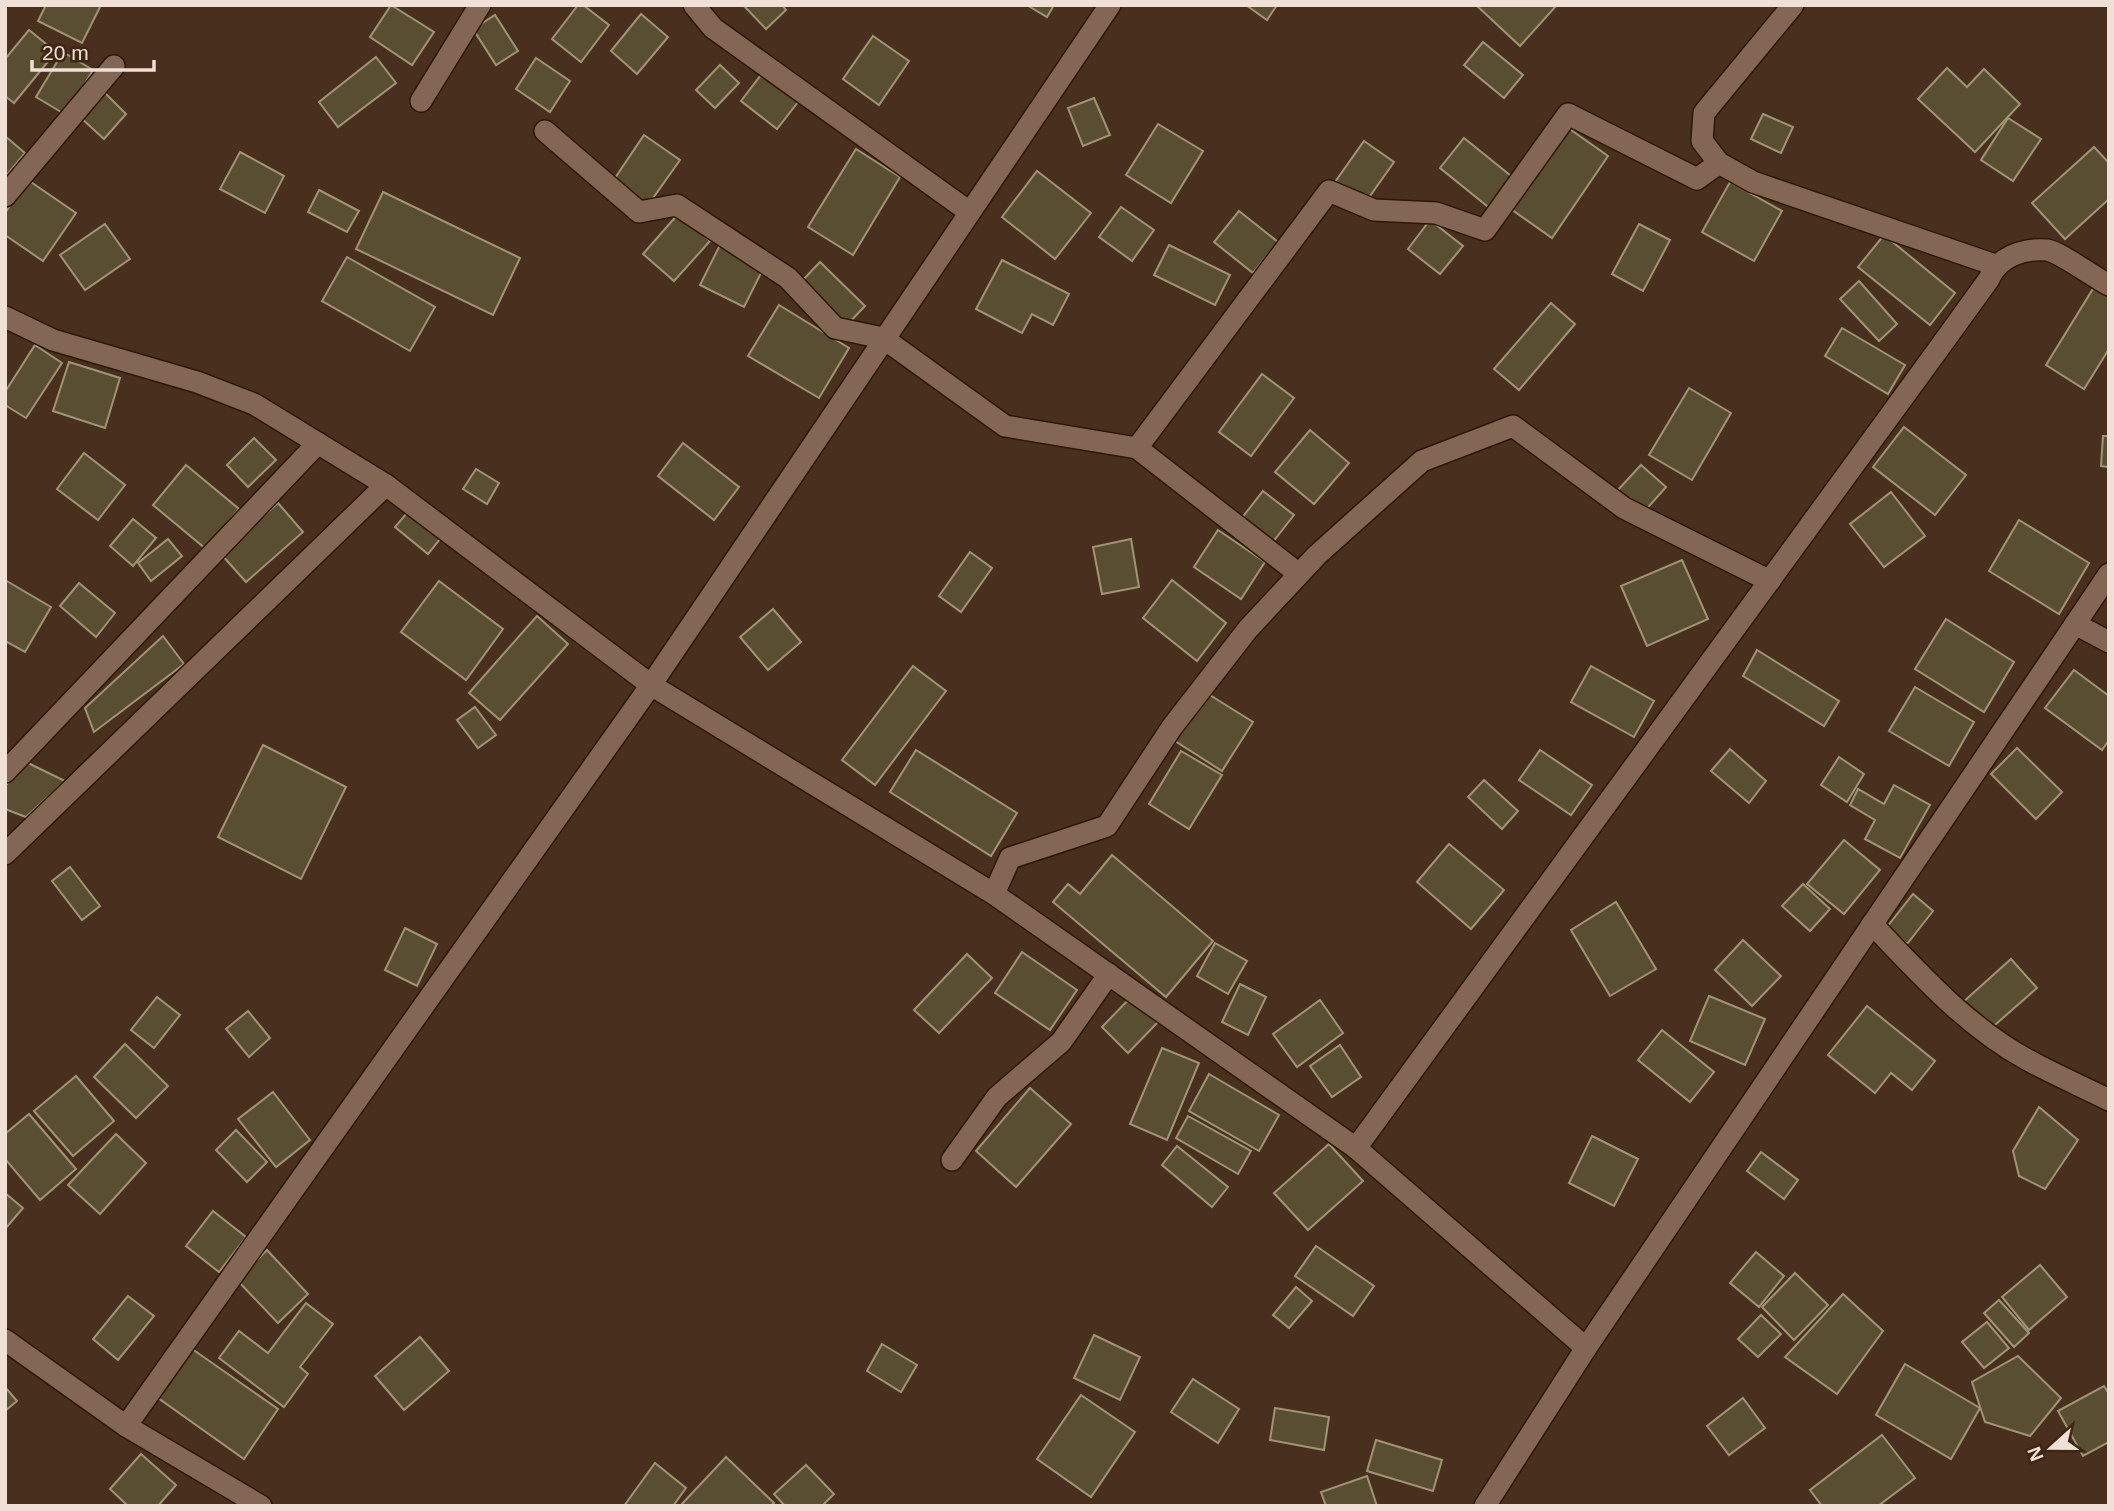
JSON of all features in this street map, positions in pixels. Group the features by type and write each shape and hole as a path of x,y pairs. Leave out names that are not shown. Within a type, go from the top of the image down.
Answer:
{"street":[{"path":"421,101 480,5"},
{"path":"695,5 713,28 968,211"},
{"path":"126,1426 651,685 968,211 1110,5"},
{"path":"1793,5 1704,113 1702,141 1719,163 1753,181 1791,196 1994,265"},
{"path":"5,196 114,66"},
{"path":"1137,448 1329,191 1374,210 1436,214 1485,230 1568,114 1698,179 1719,163"},
{"path":"545,131 639,212 677,205 788,278 835,328 883,338 1005,426 1137,448 1299,574"},
{"path":"1356,1148 1989,279 1994,265 2014,254 2049,250 2109,285"},
{"path":"5,317 53,340 197,382 254,404 386,485 651,685 994,894 1356,1148 1586,1348"},
{"path":"994,894 1010,858 1107,826 1172,727 1248,629 1299,574 1422,461 1513,426 1624,508 1770,581"},
{"path":"5,772 318,443"},
{"path":"5,854 386,485"},
{"path":"1485,1506 1586,1348 2109,574"},
{"path":"2075,624 2109,642"},
{"path":"1872,925 1941,997 1985,1031 2024,1058 2109,1100"},
{"path":"952,1160 997,1097 1061,1042 1109,974"},
{"path":"5,1340 126,1426 261,1506"}],"building":[{"path":"46,5 101,5 82,43 38,21"},
{"path":"391,5 434,32 412,65 370,37"},
{"path":"578,5 583,5 609,25 581,62 552,39"},
{"path":"743,5 782,5 786,10 766,29"},
{"path":"1027,5 1054,5 1047,17"},
{"path":"1246,5 1277,5 1267,20"},
{"path":"1476,5 1557,5 1520,46"},
{"path":"641,14 668,37 637,74 611,51"},
{"path":"495,15 518,51 496,65 473,29"},
{"path":"29,30 56,52 14,103 5,96 5,59"},
{"path":"873,36 909,61 879,105 843,79"},
{"path":"1483,42 1523,75 1504,98 1464,65"},
{"path":"63,52 93,70 66,115 36,97"},
{"path":"376,57 396,83 338,127 319,102"},
{"path":"536,58 570,81 550,112 516,89"},
{"path":"720,65 739,83 715,108 696,90"},
{"path":"1947,68 1967,87 1984,69 2020,104 1975,152 1918,99"},
{"path":"761,75 798,102 777,129 741,101"},
{"path":"104,92 126,114 104,139 81,118"},
{"path":"1094,98 1110,135 1083,146 1068,108"},
{"path":"1763,114 1793,127 1781,153 1751,139"},
{"path":"2008,118 2041,139 2013,181 1981,160"},
{"path":"1158,124 1203,151 1171,203 1126,175"},
{"path":"1564,125 1608,156 1552,238 1508,207"},
{"path":"644,135 680,160 648,205 613,181"},
{"path":"5,136 25,153 6,176 5,175"},
{"path":"1464,138 1516,180 1492,210 1440,168"},
{"path":"1364,141 1394,162 1365,203 1335,182"},
{"path":"2094,147 2109,163 2109,199 2065,239 2032,203"},
{"path":"856,149 900,177 853,255 808,227"},
{"path":"240,152 284,176 265,213 220,189"},
{"path":"1037,171 1091,213 1055,259 1002,217"},
{"path":"28,180 76,213 43,261 5,235 5,213"},
{"path":"1730,182 1782,211 1754,261 1702,232"},
{"path":"319,190 359,211 347,232 308,212"},
{"path":"383,192 520,258 493,315 356,249"},
{"path":"1121,207 1154,230 1132,261 1099,237"},
{"path":"1239,211 1278,242 1253,273 1214,242"},
{"path":"679,213 710,241 674,281 643,254"},
{"path":"1430,220 1463,246 1440,274 1408,249"},
{"path":"105,224 130,259 85,290 60,255"},
{"path":"1639,224 1670,240 1643,291 1612,274"},
{"path":"1884,235 1955,293 1930,325 1858,267"},
{"path":"721,243 765,265 744,307 700,285"},
{"path":"1169,245 1230,275 1215,305 1154,275"},
{"path":"347,257 435,307 410,351 322,301"},
{"path":"1002,260 1069,294 1053,325 1032,314 1022,333 976,309"},
{"path":"820,262 865,306 845,327 800,283"},
{"path":"1859,281 1897,324 1879,341 1840,299"},
{"path":"2096,284 2109,292 2109,349 2084,389 2046,365"},
{"path":"1551,303 1575,324 1519,390 1494,369"},
{"path":"779,305 849,348 819,398 748,356"},
{"path":"1842,328 1905,365 1888,394 1825,356"},
{"path":"35,345 62,363 26,418 5,405 5,392"},
{"path":"69,362 120,378 105,428 53,411"},
{"path":"1262,374 1294,398 1251,456 1219,432"},
{"path":"1689,388 1731,413 1692,480 1649,455"},
{"path":"1904,427 1966,475 1935,515 1873,467"},
{"path":"1310,430 1349,463 1314,504 1275,472"},
{"path":"2103,436 2109,436 2109,467 2101,466"},
{"path":"254,438 276,460 248,487 227,465"},
{"path":"683,443 739,487 714,520 658,476"},
{"path":"84,453 125,485 98,520 57,489"},
{"path":"186,465 239,509 206,549 153,505"},
{"path":"1641,465 1666,487 1643,513 1617,491"},
{"path":"476,469 499,483 487,504 463,489"},
{"path":"1263,491 1294,515 1272,543 1241,519"},
{"path":"1891,492 1925,536 1884,567 1850,524"},
{"path":"278,503 303,532 246,582 221,554"},
{"path":"413,506 445,533 428,554 395,527"},
{"path":"133,519 156,538 133,566 110,546"},
{"path":"2019,520 2089,563 2059,614 1989,571"},
{"path":"1218,530 1265,562 1241,599 1194,567"},
{"path":"168,539 182,556 151,581 138,563"},
{"path":"1131,539 1139,587 1102,594 1093,547"},
{"path":"970,552 992,568 961,612 939,596"},
{"path":"1682,560 1708,619 1647,646 1621,586"},
{"path":"5,580 51,607 25,652 5,641"},
{"path":"1172,580 1226,623 1197,661 1143,618"},
{"path":"439,581 503,629 466,680 401,632"},
{"path":"79,583 115,613 96,637 60,606"},
{"path":"773,609 801,642 768,670 740,637"},
{"path":"537,616 568,644 500,720 469,693"},
{"path":"1946,619 2014,662 1984,712 1915,669"},
{"path":"163,636 184,664 94,732 85,708"},
{"path":"1757,650 1839,701 1824,726 1743,676"},
{"path":"913,666 946,691 875,785 842,760"},
{"path":"1591,666 1654,701 1634,737 1571,702"},
{"path":"2074,670 2109,696 2109,740 2102,750 2045,708"},
{"path":"1915,687 1974,722 1949,766 1889,731"},
{"path":"1205,692 1253,722 1222,771 1175,741"},
{"path":"475,707 496,735 478,748 457,720"},
{"path":"263,745 346,787 301,879 218,837"},
{"path":"2017,748 2062,792 2036,819 1991,774"},
{"path":"1730,749 1766,781 1749,803 1711,771"},
{"path":"916,750 1017,813 991,856 890,792"},
{"path":"1540,750 1592,785 1571,815 1519,780"},
{"path":"1181,751 1222,775 1189,829 1149,804"},
{"path":"1839,757 1864,774 1847,802 1821,785"},
{"path":"28,763 65,781 26,817 5,809 5,786"},
{"path":"1484,780 1518,811 1502,829 1468,797"},
{"path":"1894,785 1930,805 1900,858 1865,839 1875,820 1850,805 1858,789 1884,804"},
{"path":"1844,840 1880,870 1844,914 1807,884"},
{"path":"1449,844 1504,890 1471,929 1417,882"},
{"path":"1112,855 1213,941 1166,997 1053,902 1068,884 1080,894"},
{"path":"70,867 100,906 82,920 52,881"},
{"path":"1803,884 1830,909 1810,931 1782,906"},
{"path":"1913,894 1933,911 1907,944 1887,927"},
{"path":"1616,902 1656,969 1610,996 1571,930"},
{"path":"405,928 437,944 417,986 385,970"},
{"path":"1743,940 1781,976 1752,1006 1715,970"},
{"path":"1215,943 1247,961 1228,994 1197,976"},
{"path":"1022,952 1077,990 1050,1030 995,993"},
{"path":"967,954 992,978 939,1033 914,1010"},
{"path":"2011,959 2037,988 1988,1031 1962,1003"},
{"path":"1240,984 1266,997 1248,1035 1222,1022"},
{"path":"1134,994 1160,1020 1128,1053 1102,1027"},
{"path":"1709,996 1765,1019 1745,1065 1690,1041"},
{"path":"157,997 180,1015 154,1048 131,1030"},
{"path":"1320,1000 1343,1033 1297,1067 1273,1034"},
{"path":"1867,1006 1935,1061 1912,1090 1891,1073 1875,1093 1828,1055"},
{"path":"248,1011 270,1038 249,1057 226,1029"},
{"path":"1662,1030 1714,1072 1690,1102 1638,1060"},
{"path":"125,1044 168,1086 136,1118 94,1077"},
{"path":"1340,1045 1361,1077 1332,1097 1310,1066"},
{"path":"1162,1048 1199,1063 1167,1140 1130,1124"},
{"path":"1209,1074 1279,1115 1259,1151 1189,1111"},
{"path":"76,1076 114,1121 73,1156 34,1111"},
{"path":"1030,1088 1071,1124 1016,1187 976,1151"},
{"path":"273,1092 310,1140 276,1167 238,1119"},
{"path":"2039,1107 2078,1140 2045,1189 2019,1176 2013,1151"},
{"path":"29,1114 76,1169 40,1200 5,1159 5,1134"},
{"path":"1188,1116 1251,1151 1238,1174 1176,1138"},
{"path":"236,1130 267,1162 247,1182 216,1150"},
{"path":"116,1134 146,1163 100,1214 68,1185"},
{"path":"1592,1136 1638,1159 1614,1206 1569,1183"},
{"path":"1329,1144 1363,1181 1308,1230 1274,1193"},
{"path":"1177,1146 1228,1187 1212,1207 1162,1165"},
{"path":"1761,1152 1798,1180 1784,1199 1747,1171"},
{"path":"5,1193 23,1208 5,1229"},
{"path":"213,1211 246,1237 219,1272 186,1246"},
{"path":"1316,1246 1374,1286 1353,1316 1295,1276"},
{"path":"267,1250 308,1294 278,1323 237,1280"},
{"path":"1756,1252 1784,1276 1759,1307 1730,1283"},
{"path":"2040,1265 2067,1297 2029,1330 2002,1297"},
{"path":"1795,1273 1828,1305 1794,1340 1762,1307"},
{"path":"1296,1287 1312,1301 1289,1328 1273,1315"},
{"path":"1843,1294 1883,1331 1837,1394 1785,1357"},
{"path":"128,1296 154,1316 118,1360 93,1339"},
{"path":"1999,1300 2029,1333 2014,1347 1984,1313"},
{"path":"306,1303 333,1324 300,1367 308,1374 284,1407 219,1358 239,1331 268,1353"},
{"path":"1761,1315 1781,1334 1758,1357 1738,1339"},
{"path":"1987,1322 2009,1348 1984,1368 1962,1342"},
{"path":"1094,1335 1140,1357 1120,1400 1074,1378"},
{"path":"420,1337 449,1371 404,1410 375,1376"},
{"path":"185,1344 278,1409 244,1459 151,1393"},
{"path":"882,1344 917,1365 901,1392 867,1371"},
{"path":"2018,1356 2061,1398 2030,1436 1985,1422 1972,1382"},
{"path":"1905,1364 1980,1408 1951,1459 1876,1415"},
{"path":"1193,1379 1239,1409 1218,1443 1171,1412"},
{"path":"2104,1386 2109,1394 2109,1442 2083,1456 2058,1411"},
{"path":"5,1387 17,1401 5,1411"},
{"path":"1081,1395 1135,1432 1091,1497 1037,1459"},
{"path":"1743,1398 1765,1428 1729,1455 1707,1426"},
{"path":"1275,1408 1329,1417 1324,1450 1270,1440"},
{"path":"1882,1435 1915,1478 1878,1506 1822,1506 1810,1490"},
{"path":"1376,1440 1442,1460 1433,1491 1367,1471"},
{"path":"141,1454 176,1485 158,1506 128,1506 110,1489"},
{"path":"726,1457 774,1503 771,1506 680,1506"},
{"path":"655,1463 686,1488 673,1506 624,1506"},
{"path":"806,1465 834,1494 822,1506 785,1506 774,1494"},
{"path":"1367,1476 1377,1506 1326,1506 1321,1492"}]}
